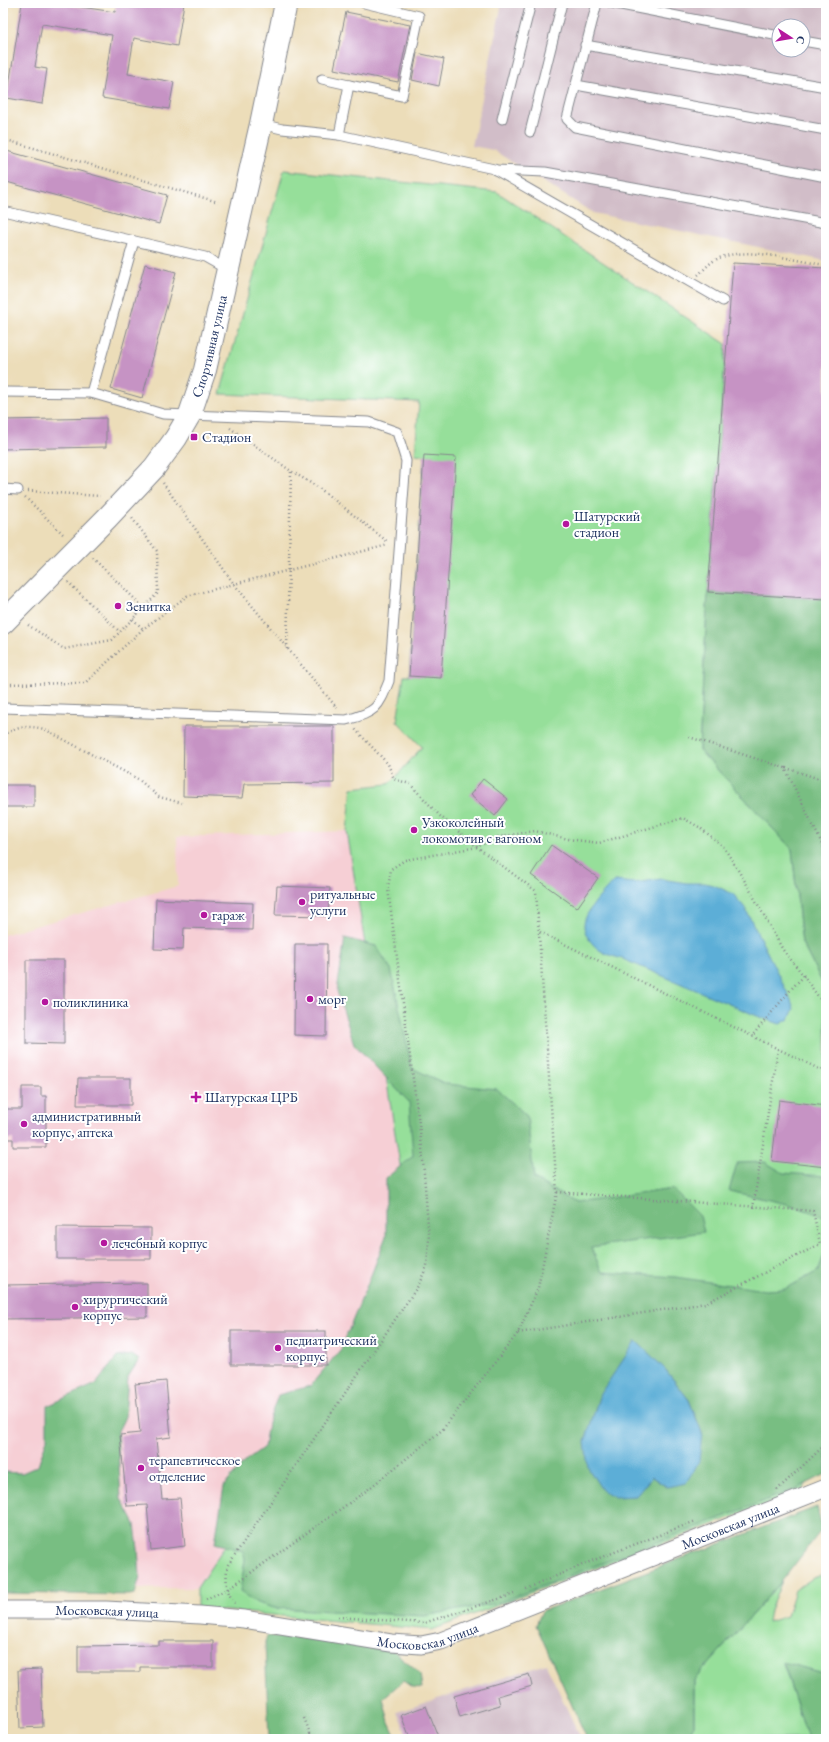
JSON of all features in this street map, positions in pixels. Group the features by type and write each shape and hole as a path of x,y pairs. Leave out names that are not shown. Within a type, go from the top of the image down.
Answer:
{"street":[{"name":"Спортивная улица","path":"3,623 108,517 154,468 176,438 190,414 205,370 261,124 286,3"},
{"name":"Московская улица","path":"3,1610 106,1610 200,1615 244,1619 391,1643 429,1644 516,1612 604,1575 826,1488"}],"lane":[{"path":"322,80 402,96 419,16 364,3"},
{"path":"502,119 531,3"},
{"path":"530,132 562,3"},
{"path":"596,3 567,119 575,127 826,177"},
{"path":"610,3 771,34"},
{"path":"811,42 826,45"},
{"path":"585,45 826,87"},
{"path":"339,135 348,85"},
{"path":"576,85 826,130"},
{"path":"261,124 282,129 339,135 494,169 545,172 826,223"},
{"path":"494,169 723,302"},
{"path":"3,210 205,258 228,270"},
{"path":"91,393 134,241"},
{"path":"3,392 91,393 163,414 369,422 397,432 406,460 389,681 381,702 366,715 346,720 3,708"},
{"path":"3,489 18,490"}],"path":[{"path":"3,138 218,202"},
{"path":"690,282 716,259 732,255 752,253 826,265"},
{"path":"3,684 85,683 143,629 187,596 391,544 319,488 291,471 212,415"},
{"path":"288,649 291,471"},
{"path":"161,480 234,584 346,720 388,764 394,779 410,784 440,816 477,847 536,890 557,1192 538,1288 518,1334 442,1430 366,1491 228,1589 203,1601"},
{"path":"18,490 100,496"},
{"path":"18,490 64,535"},
{"path":"28,625 64,649 112,640 158,593 157,551 130,514"},
{"path":"91,556 144,608"},
{"path":"67,582 120,632"},
{"path":"132,619 143,629"},
{"path":"3,734 16,728 31,726 44,729 138,779 159,797 182,803"},
{"path":"689,737 826,781"},
{"path":"785,768 826,852"},
{"path":"238,1606 230,1598 225,1576 228,1565 418,1286 427,1266 429,1239 422,1147 388,889 391,869 405,860 477,847 498,837 535,831 568,839 599,843 683,818 699,827 723,846 746,883 783,950 804,976 826,1008"},
{"path":"540,932 819,1069 826,1070"},
{"path":"752,1036 804,976"},
{"path":"753,1208 778,1049"},
{"path":"518,1334 706,1303 820,1244 813,1211 753,1208 557,1192"},
{"path":"776,1491 826,1444"},
{"path":"523,1590 594,1560 703,1518"},
{"path":"337,1617 424,1623 516,1593"},
{"path":"304,1718 310,1734 308,1739"}],"shaded area":[{"path":"502,3 826,3 826,261 593,213 493,150 472,146"},
{"name":"Шатурская ЦРБ","path":"347,831 415,1259 197,1588 3,1590 3,935 178,886 177,837"},
{"path":"546,1664 581,1739 408,1739 397,1712"}],"green space":[{"path":"284,170 497,192 726,344 708,592 699,750 792,849 802,943 826,990 826,1460 801,1491 432,1630 197,1608 197,1588 415,1259 347,831 352,788 388,784 422,747 397,721 404,676 409,676 424,455 415,454 419,402 220,394"},
{"path":"708,592 826,599 826,990 802,943 792,849 699,750"},
{"path":"345,938 376,946 391,969 412,1068 446,1084 497,1089 527,1116 534,1179 575,1203 673,1189 700,1216 704,1232 591,1247 602,1272 675,1277 765,1290 785,1289 818,1271 826,1250 826,1474 796,1489 498,1603 424,1616 274,1608 257,1603 240,1592 245,1559 243,1551 215,1543 224,1486 245,1461 264,1447 268,1423 278,1395 310,1386 341,1349 386,1236 386,1178 413,1156 409,1102 354,1044 337,991","holes":["665,1369 689,1400 702,1433 667,1487 652,1477"]},
{"path":"765,1162 783,1173 826,1176 826,1217 787,1204 729,1191 737,1163"},
{"path":"132,1355 139,1360 128,1377 125,1417 117,1433 121,1498 135,1524 138,1549 140,1576 135,1594 3,1593 3,1472 22,1473 38,1466 47,1439 47,1406 96,1384 117,1357"},
{"path":"817,1507 822,1529 782,1581 694,1680 694,1725 686,1739 587,1739 536,1625 542,1611"},
{"path":"826,1574 826,1674 783,1663 808,1739 686,1739 694,1725 694,1680 782,1581 770,1610 768,1622 787,1616 795,1590 813,1578"},
{"path":"267,1636 302,1638 394,1651 420,1674 422,1688 412,1687 403,1681 383,1698 389,1722 397,1739 269,1739 265,1642"},
{"path":"783,1662 826,1674 826,1739 808,1739"}],"water":[{"path":"661,879 687,883 705,883 716,886 733,894 745,908 791,1000 794,1009 789,1019 780,1024 762,1018 625,960 607,954 593,944 584,929 587,915 601,895 615,881 634,883"},
{"path":"636,1341 665,1369 689,1400 702,1433 699,1461 686,1483 667,1487 652,1477 636,1496 615,1497 602,1490 588,1468 585,1442 600,1394"}],"building":[{"path":"22,3 53,3 115,12 116,3 184,3 177,46 134,38 128,74 174,82 169,109 102,98 112,35 42,24 35,67 47,69 42,104 7,98"},
{"path":"346,12 410,25 398,82 334,69"},
{"path":"417,53 444,59 439,86 412,80"},
{"path":"3,150 167,195 159,224 3,181"},
{"path":"733,263 826,268 826,599 708,592"},
{"path":"145,264 176,272 142,398 111,389"},
{"path":"106,418 106,447 3,449 3,420"},
{"path":"424,455 456,457 441,678 409,676"},
{"path":"184,726 334,726 334,783 244,784 242,798 183,796"},
{"path":"483,779 508,799 495,816 470,795"},
{"path":"5,785 34,785 34,807 5,807"},
{"path":"551,845 598,878 577,908 531,875"},
{"name":"ритуальные услуги","path":"277,886 330,888 328,916 275,915"},
{"name":"гараж","path":"156,899 253,903 252,930 184,928 183,950 154,949"},
{"name":"морг","path":"295,944 327,944 326,1036 294,1035"},
{"name":"поликлиника","path":"26,960 64,960 64,1044 26,1043"},
{"path":"78,1078 131,1078 131,1105 77,1105"},
{"name":"административный корпус, аптека","path":"22,1087 41,1087 41,1096 46,1096 46,1147 13,1147 13,1139 3,1139 3,1109 22,1109"},
{"path":"779,1100 826,1106 826,1167 772,1161"},
{"name":"лечебный корпус","path":"57,1227 151,1228 151,1259 57,1259"},
{"name":"хирургический корпус","path":"147,1283 147,1317 3,1319 3,1285"},
{"name":"педиатрический корпус","path":"231,1331 326,1331 326,1365 231,1365"},
{"name":"терапевтическое отделение","path":"166,1381 171,1437 156,1439 162,1499 180,1498 185,1546 151,1550 147,1505 127,1506 120,1435 140,1433 135,1384"},
{"path":"159,1641 213,1641 213,1667 140,1667 140,1672 78,1672 78,1646 159,1645"},
{"path":"41,1669 43,1727 20,1728 18,1670"},
{"path":"529,1674 532,1686 498,1696 500,1705 460,1717 454,1696"},
{"path":"426,1706 439,1739 410,1739 401,1715"}],"place":[{"name":"Стадион","path":"194,437"},
{"name":"Шатурский стадион","path":"566,524"},
{"name":"Зенитка","path":"118,606"},
{"name":"Узкоколейный локомотив с вагоном","path":"414,830"},
{"name":"ритуальные услуги","path":"302,902"},
{"name":"гараж","path":"204,915"},
{"name":"морг","path":"310,999"},
{"name":"поликлиника","path":"45,1002"},
{"name":"Шатурская ЦРБ","path":"196,1097"},
{"name":"административный корпус, аптека","path":"24,1124"},
{"name":"лечебный корпус","path":"104,1243"},
{"name":"хирургический корпус","path":"75,1307"},
{"name":"педиатрический корпус","path":"278,1348"},
{"name":"терапевтическое отделение","path":"141,1468"}]}
